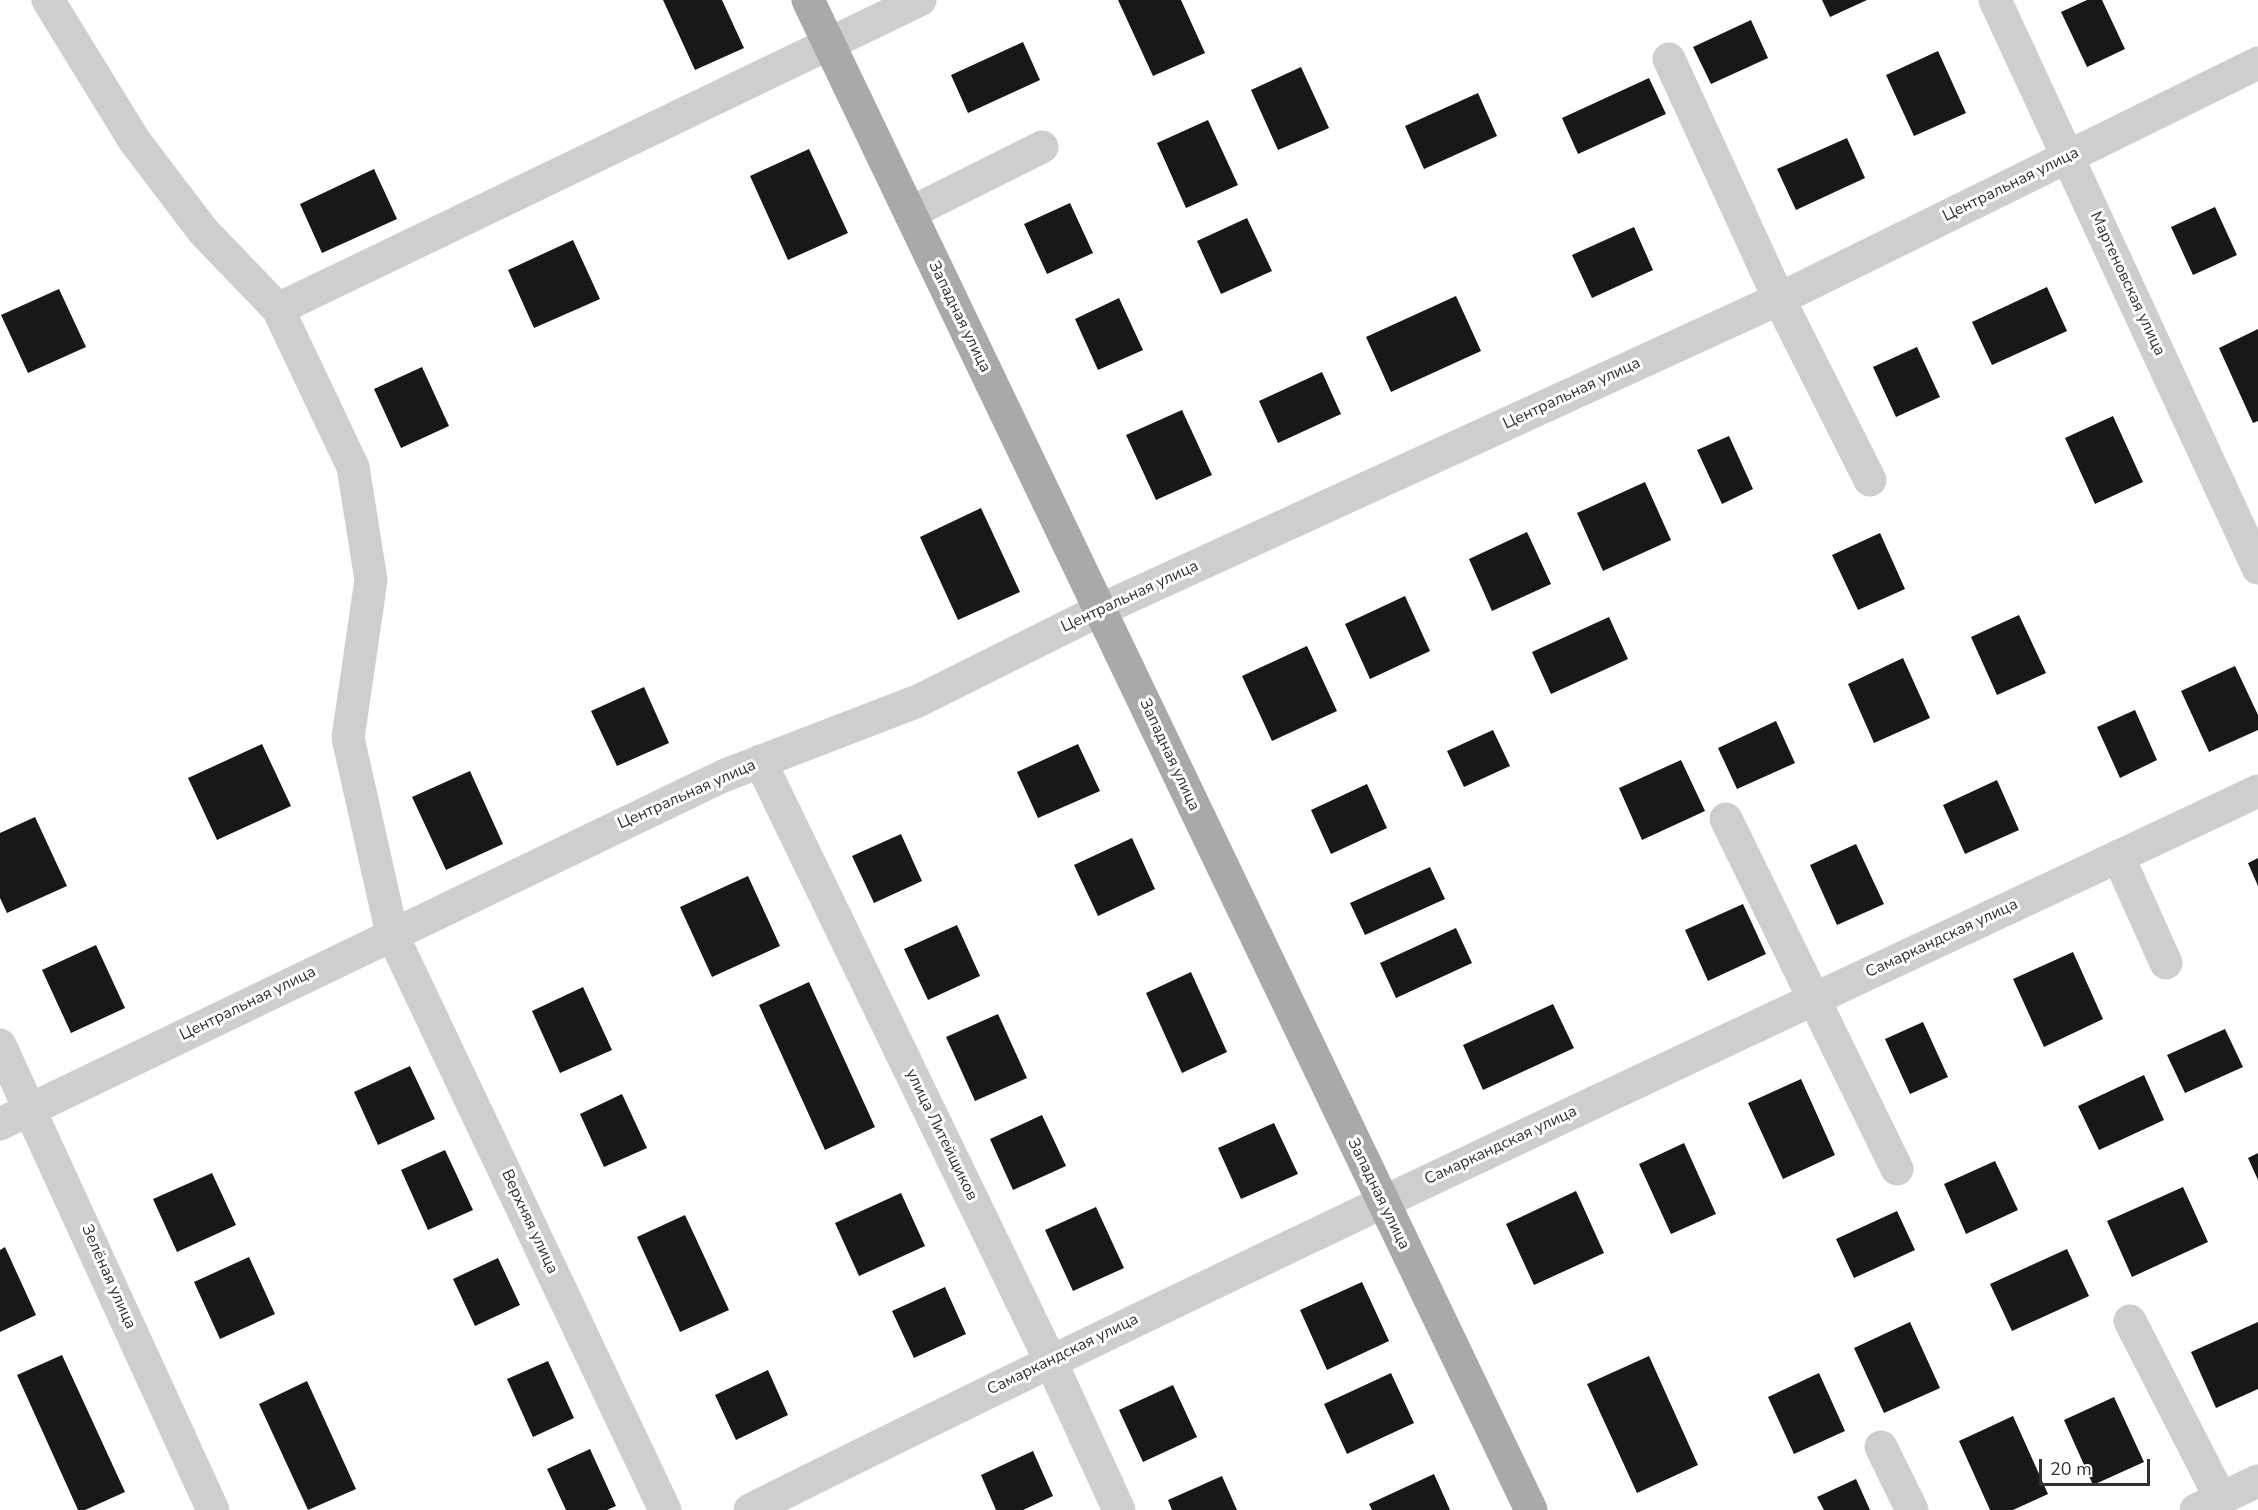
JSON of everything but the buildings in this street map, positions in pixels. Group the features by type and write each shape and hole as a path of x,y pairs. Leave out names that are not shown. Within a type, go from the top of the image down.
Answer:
{"main road":[{"name":"Западная улица","path":"808,0 1381,1202 1531,1510"}],"street":[{"name":"Верхняя улица","path":"48,0 134,140 203,231 278,309 353,467 371,580 348,738 392,934 665,1510"},
{"path":"278,309 920,0"},
{"name":"Мартеновская улица","path":"1995,0 2258,568"},
{"path":"1669,59 1779,299 1870,480"},
{"name":"Центральная улица","path":"0,1124 723,776 918,701 1100,610 1779,299 2258,63"},
{"path":"910,213 1042,147"},
{"name":"улица Литейщиков","path":"760,761 1050,1360 1119,1510"},
{"name":"Самаркандская улица","path":"750,1510 1050,1360 1381,1202 2258,791"},
{"path":"1726,819 1897,1169"},
{"path":"2118,856 2166,963"},
{"name":"Зелёная улица","path":"0,1045 213,1510"},
{"path":"2130,1321 2209,1504 2258,1481"},
{"path":"1881,1447 1912,1510"}]}
